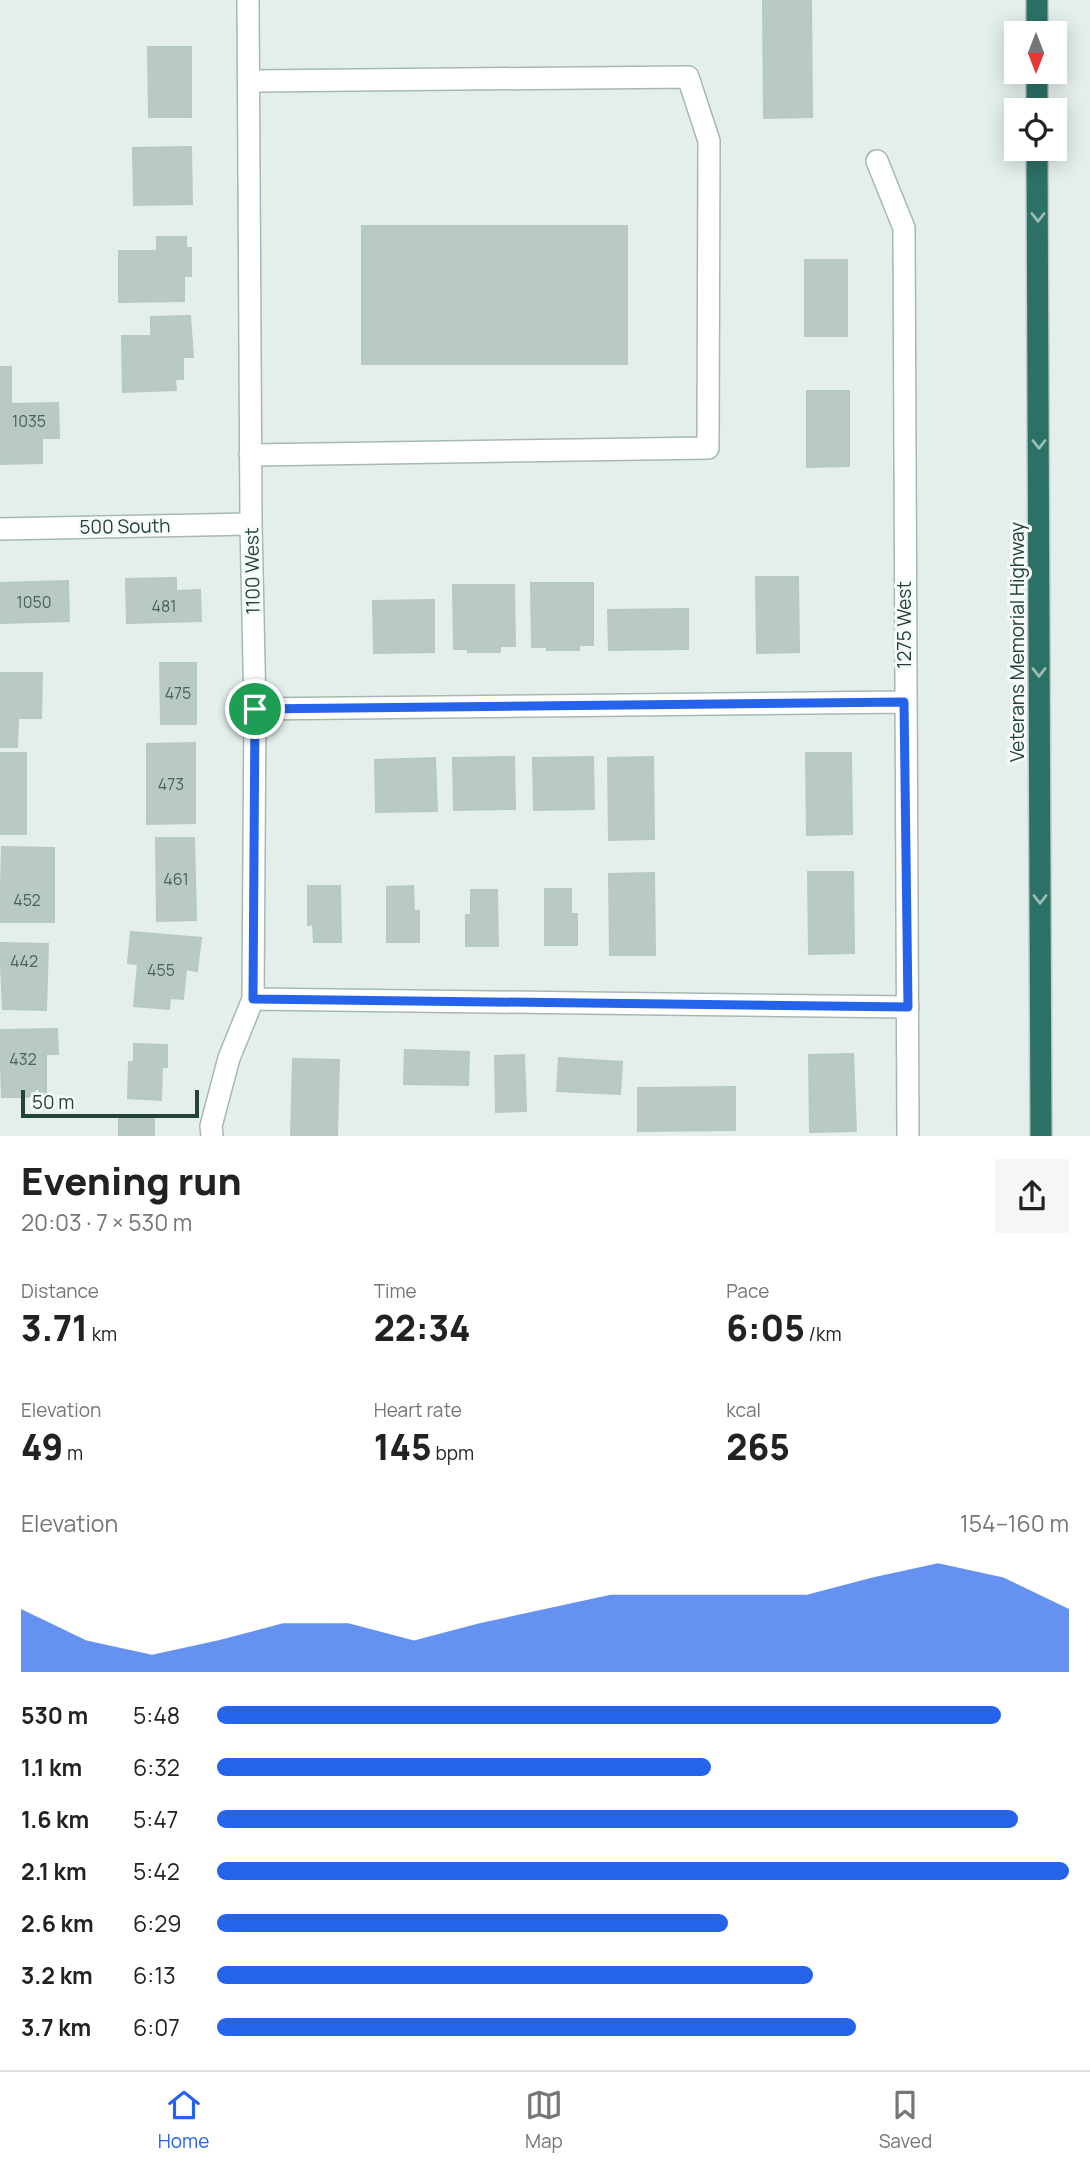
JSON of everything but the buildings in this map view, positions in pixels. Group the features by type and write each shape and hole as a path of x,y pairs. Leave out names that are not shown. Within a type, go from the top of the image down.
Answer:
{"highway":[{"path":"1037,0 1037,21"},
{"name":"Veterans Memorial Highway","path":"1037,161 1041,1136"}],"street":[{"name":"1100 West","path":"212,1136 211,1126 229,1058 253,999 255,709 250,456 248,0"},
{"path":"248,81 688,77 709,141 708,448 250,456"},
{"name":"1275 West","path":"877,161 904,228 908,1136"},
{"name":"500 South","path":"0,529 251,524"},
{"path":"255,709 904,702"},
{"path":"253,999 908,1007"}],"route":[{"path":"904,702 908,1007 253,999 255,709 904,702"}]}
